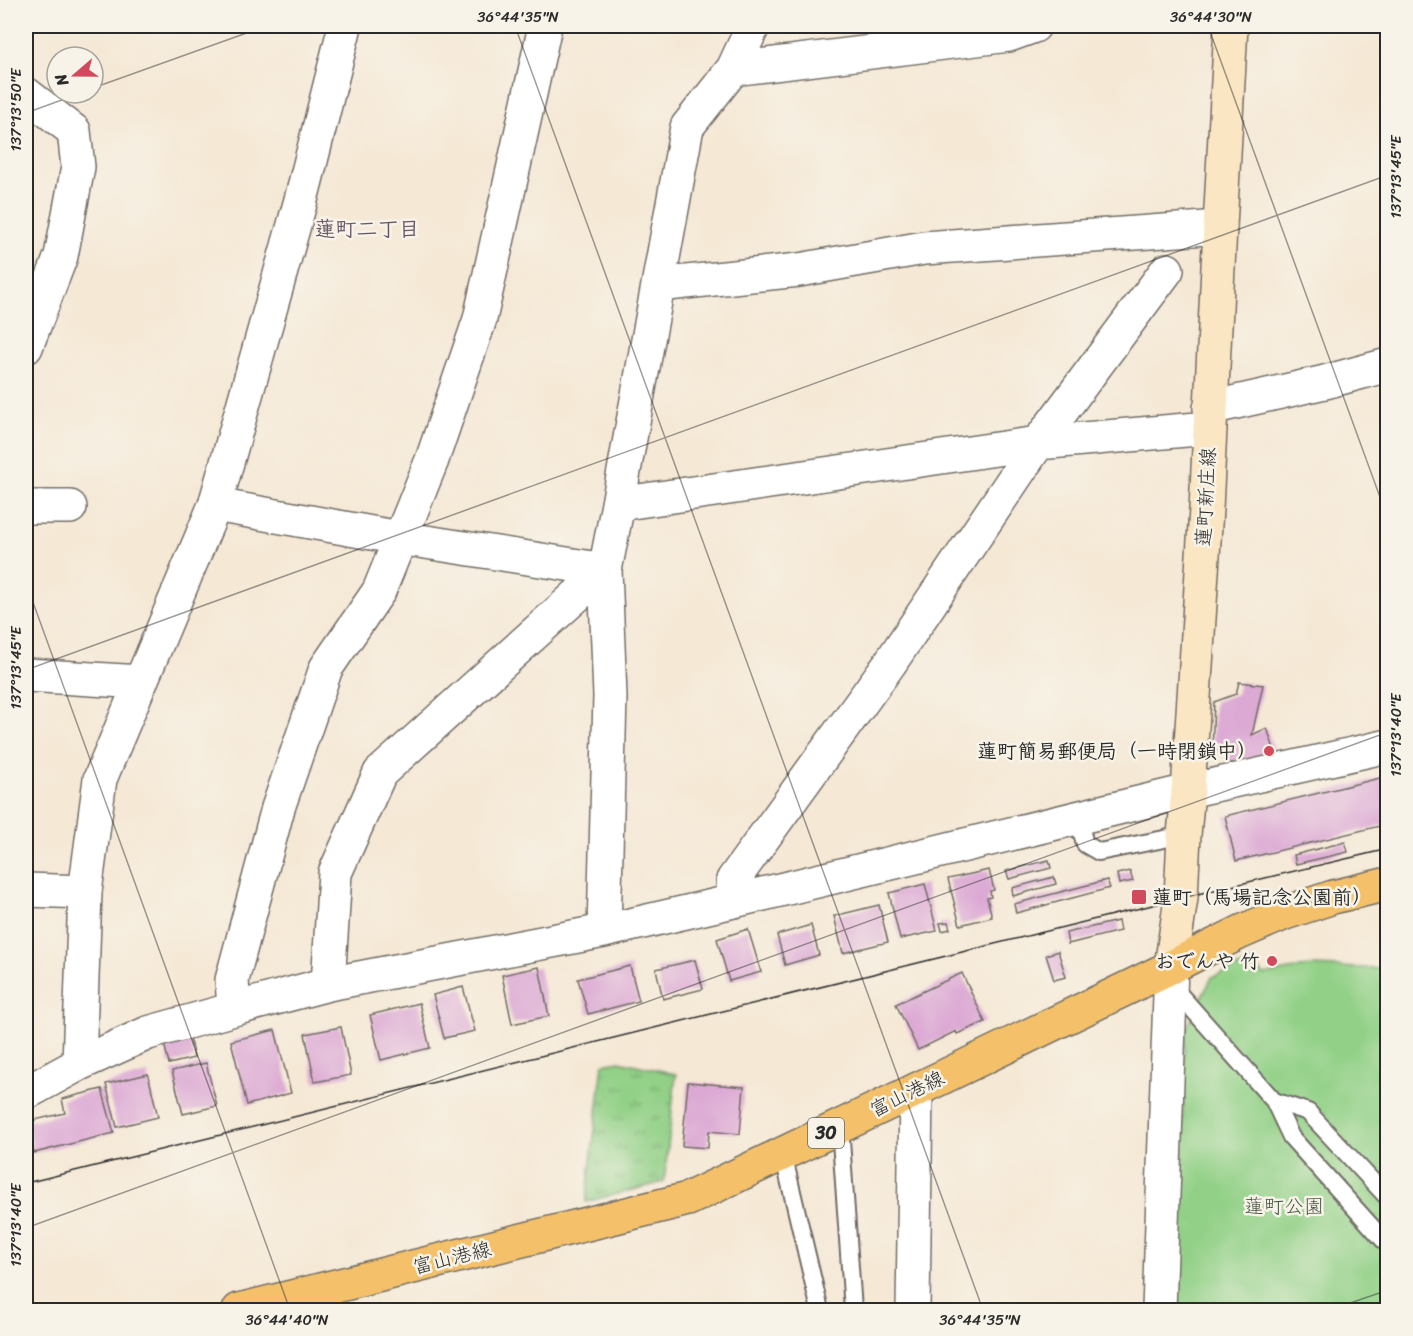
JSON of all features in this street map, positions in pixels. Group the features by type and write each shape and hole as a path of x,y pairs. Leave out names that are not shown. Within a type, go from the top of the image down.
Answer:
{"main road":[{"name":"蓮町新庄線","path":"1171,976 1181,898 1188,791 1232,26"},
{"name":"富山港線","path":"239,1311 688,1199 916,1090 1171,976 1241,932 1285,913 1333,897 1388,884"}],"street":[{"path":"80,1064 85,892 100,779 215,506 301,200 345,26"},
{"path":"234,1009 232,980 278,808 326,668 379,591 432,460 480,319 545,26"},
{"path":"604,931 610,696 605,570 687,127 733,69 753,26"},
{"path":"733,69 1009,35 1034,26"},
{"path":"26,95 74,131 78,167 61,256 26,347"},
{"path":"658,285 799,270 924,248 1220,226"},
{"path":"734,901 733,880 890,663 1038,443 1167,270"},
{"path":"618,504 1210,418 1388,365"},
{"path":"215,506 605,570"},
{"path":"26,507 70,507"},
{"path":"328,984 335,873 380,773 605,570"},
{"path":"26,675 141,682"},
{"path":"26,1093 80,1064 148,1033 328,984 604,931 1188,791 1388,746"},
{"path":"26,890 85,892"},
{"path":"1159,1311 1171,976"},
{"path":"26,1064 80,1064"},
{"path":"913,1311 916,1090"}],"lane":[{"path":"1078,818 1085,844 1099,852 1184,835"},
{"path":"1171,976 1274,1101 1291,1137 1388,1245"},
{"path":"1274,1101 1308,1112 1388,1198"},
{"path":"840,1126 853,1311"},
{"path":"783,1154 819,1311"}],"green space":[{"name":"蓮町公園","path":"1252,962 1264,975 1311,966 1387,969 1387,1310 1178,1310 1185,1031 1212,977"},
{"path":"619,1061 676,1074 664,1182 586,1202 603,1064"}],"building":[{"path":"1239,682 1263,685 1252,735 1267,728 1276,755 1232,771 1223,749 1212,752 1214,702 1236,694"},
{"path":"1388,776 1388,824 1236,861 1225,816"},
{"path":"1345,842 1348,852 1296,864 1294,855"},
{"path":"1049,860 1051,868 1009,879 1006,871"},
{"path":"989,870 994,890 990,891 991,897 987,898 992,917 960,925 948,879"},
{"path":"1130,871 1133,881 1119,884 1117,874"},
{"path":"1054,877 1056,884 1013,896 1012,888"},
{"path":"1107,880 1110,888 1016,913 1014,904"},
{"path":"925,884 937,931 900,939 889,893"},
{"path":"879,905 888,942 843,953 834,916"},
{"path":"1118,921 1120,931 1068,944 1066,933"},
{"path":"948,922 950,929 942,931 940,923"},
{"path":"811,925 819,955 785,965 777,935"},
{"path":"748,929 761,972 729,981 717,939"},
{"path":"1058,951 1066,977 1054,980 1046,955"},
{"path":"695,960 703,989 663,999 656,969"},
{"path":"630,966 639,1001 588,1014 578,979"},
{"path":"539,967 549,1016 512,1024 502,975"},
{"path":"962,973 985,1022 957,1034 956,1031 918,1050 896,1004"},
{"path":"463,987 475,1031 444,1038 433,995"},
{"path":"419,1003 430,1048 381,1060 370,1015"},
{"path":"341,1027 351,1075 315,1082 305,1034"},
{"path":"275,1030 291,1093 247,1105 231,1041"},
{"path":"189,1036 194,1058 169,1064 164,1043"},
{"path":"206,1063 217,1106 183,1114 172,1071"},
{"path":"148,1074 158,1117 117,1127 106,1084"},
{"path":"688,1082 744,1087 740,1134 709,1131 708,1148 682,1146"},
{"path":"102,1089 114,1133 34,1153 26,1122 65,1113 62,1099"}],"tram line":[{"path":"26,1183 1388,849"}],"place":[{"name":"蓮町簡易郵便局（一時閉鎖中）","path":"1269,751"},
{"name":"蓮町（馬場記念公園前）","path":"1139,897"},
{"name":"おでんや 竹","path":"1272,961"}],"district":[{"name":"蓮町二丁目","path":"367,229"}]}
